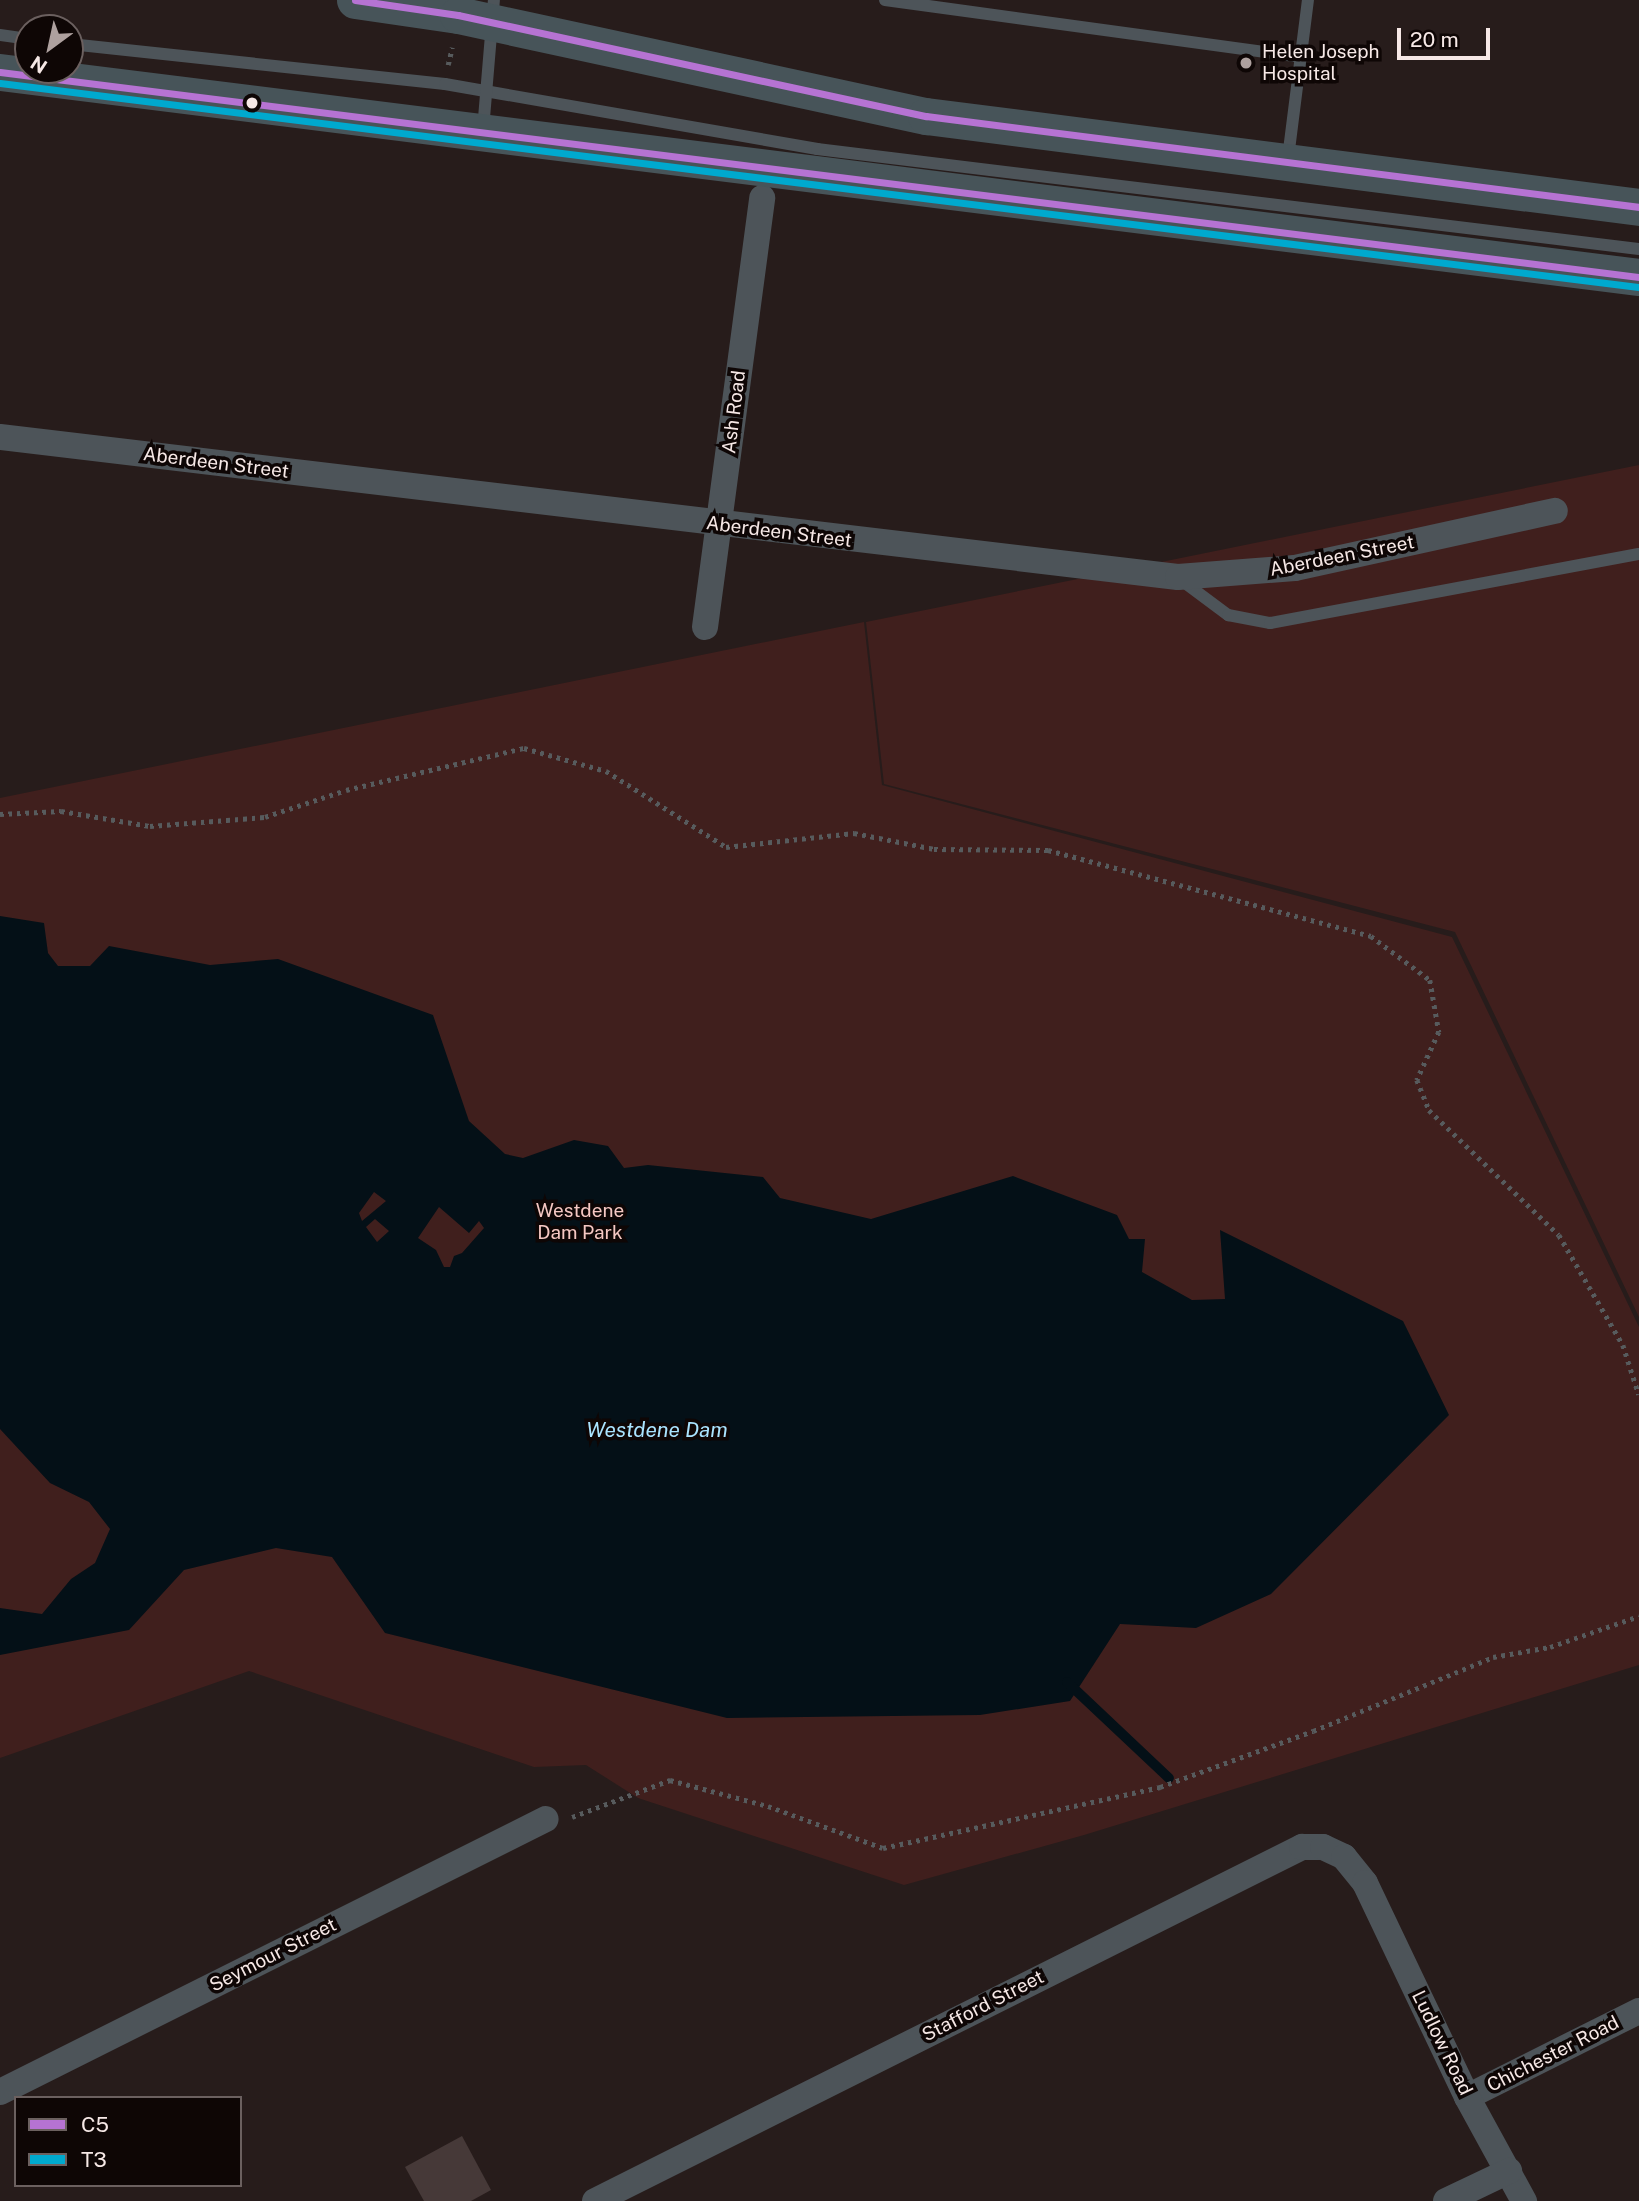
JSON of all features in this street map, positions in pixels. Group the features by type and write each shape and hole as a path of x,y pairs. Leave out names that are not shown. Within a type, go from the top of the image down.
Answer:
{"main road":[{"path":"355,0 492,11 926,116 1287,165 1639,208"},
{"path":"0,72 1639,277"}],"street":[{"name":"Ash Road","path":"705,627 762,198"},
{"name":"Aberdeen Street","path":"0,437 719,526 1178,577 1295,568 1555,511"},
{"name":"Seymour Street","path":"0,2092 546,1819"},
{"name":"Stafford Street","path":"596,2201 1302,1847 1323,1847 1343,1857 1365,1883"},
{"name":"Ludlow Road","path":"1365,1883 1467,2097 1524,2201"},
{"name":"Chichester Road","path":"1467,2097 1639,2011"},
{"path":"1446,2201 1509,2171"}],"lane":[{"path":"885,0 1300,57"},
{"path":"1287,165 1308,0"},
{"path":"483,134 492,11"},
{"path":"84,46 485,90 817,149 1639,249"},
{"path":"1178,577 1228,615 1270,623 1639,554"}],"path":[{"path":"0,814 61,811 150,826 264,817 346,790 524,747 606,771 726,847 854,833 934,849 1048,850 1371,936 1430,980 1439,1032 1417,1080 1429,1110 1559,1235 1623,1345 1639,1395"},
{"path":"546,1819 582,1816 670,1780 768,1806 883,1848 1160,1787 1313,1731 1493,1657 1550,1647 1639,1616"}],"green space":[{"path":"1639,465 1639,1317 1455,932 884,784 866,622"},
{"name":"Westdene Dam Park","path":"864,622 882,785 1452,937 1639,1327 1639,1665 1084,1835 904,1885 638,1798 586,1765 534,1767 249,1671 0,1758 0,798"}],"water":[{"name":"Westdene Dam","path":"0,916 44,923 48,953 58,966 90,966 109,946 210,965 278,959 433,1015 469,1121 505,1154 523,1158 574,1140 608,1146 624,1168 648,1165 763,1177 780,1198 871,1219 1013,1176 1117,1215 1129,1239 1145,1239 1142,1272 1192,1300 1225,1299 1220,1230 1403,1321 1449,1415 1271,1594 1196,1628 1120,1624 1070,1701 980,1715 727,1718 385,1633 332,1557 276,1548 184,1570 129,1630 0,1655 0,1608 42,1614 71,1579 95,1563 110,1529 89,1502 50,1483 0,1429","holes":["374,1192 386,1201 362,1221 359,1213","439,1207 469,1233 479,1221 484,1228 462,1253 454,1256 450,1267 444,1267 436,1250 418,1238","375,1219 389,1231 377,1242 366,1227"]}],"building":[{"path":"462,2136 491,2190 471,2201 424,2201 405,2167"}],"waterway":[{"path":"1067,1682 1169,1778"}],"transit line":[{"name":"C5","path":"355,0 458,15 926,116 1639,207"},
{"name":"C5","path":"0,72 1639,277"},
{"name":"T3","path":"0,83 1638,287"}],"place":[{"name":"Helen Joseph Hospital","path":"1246,63"}]}
